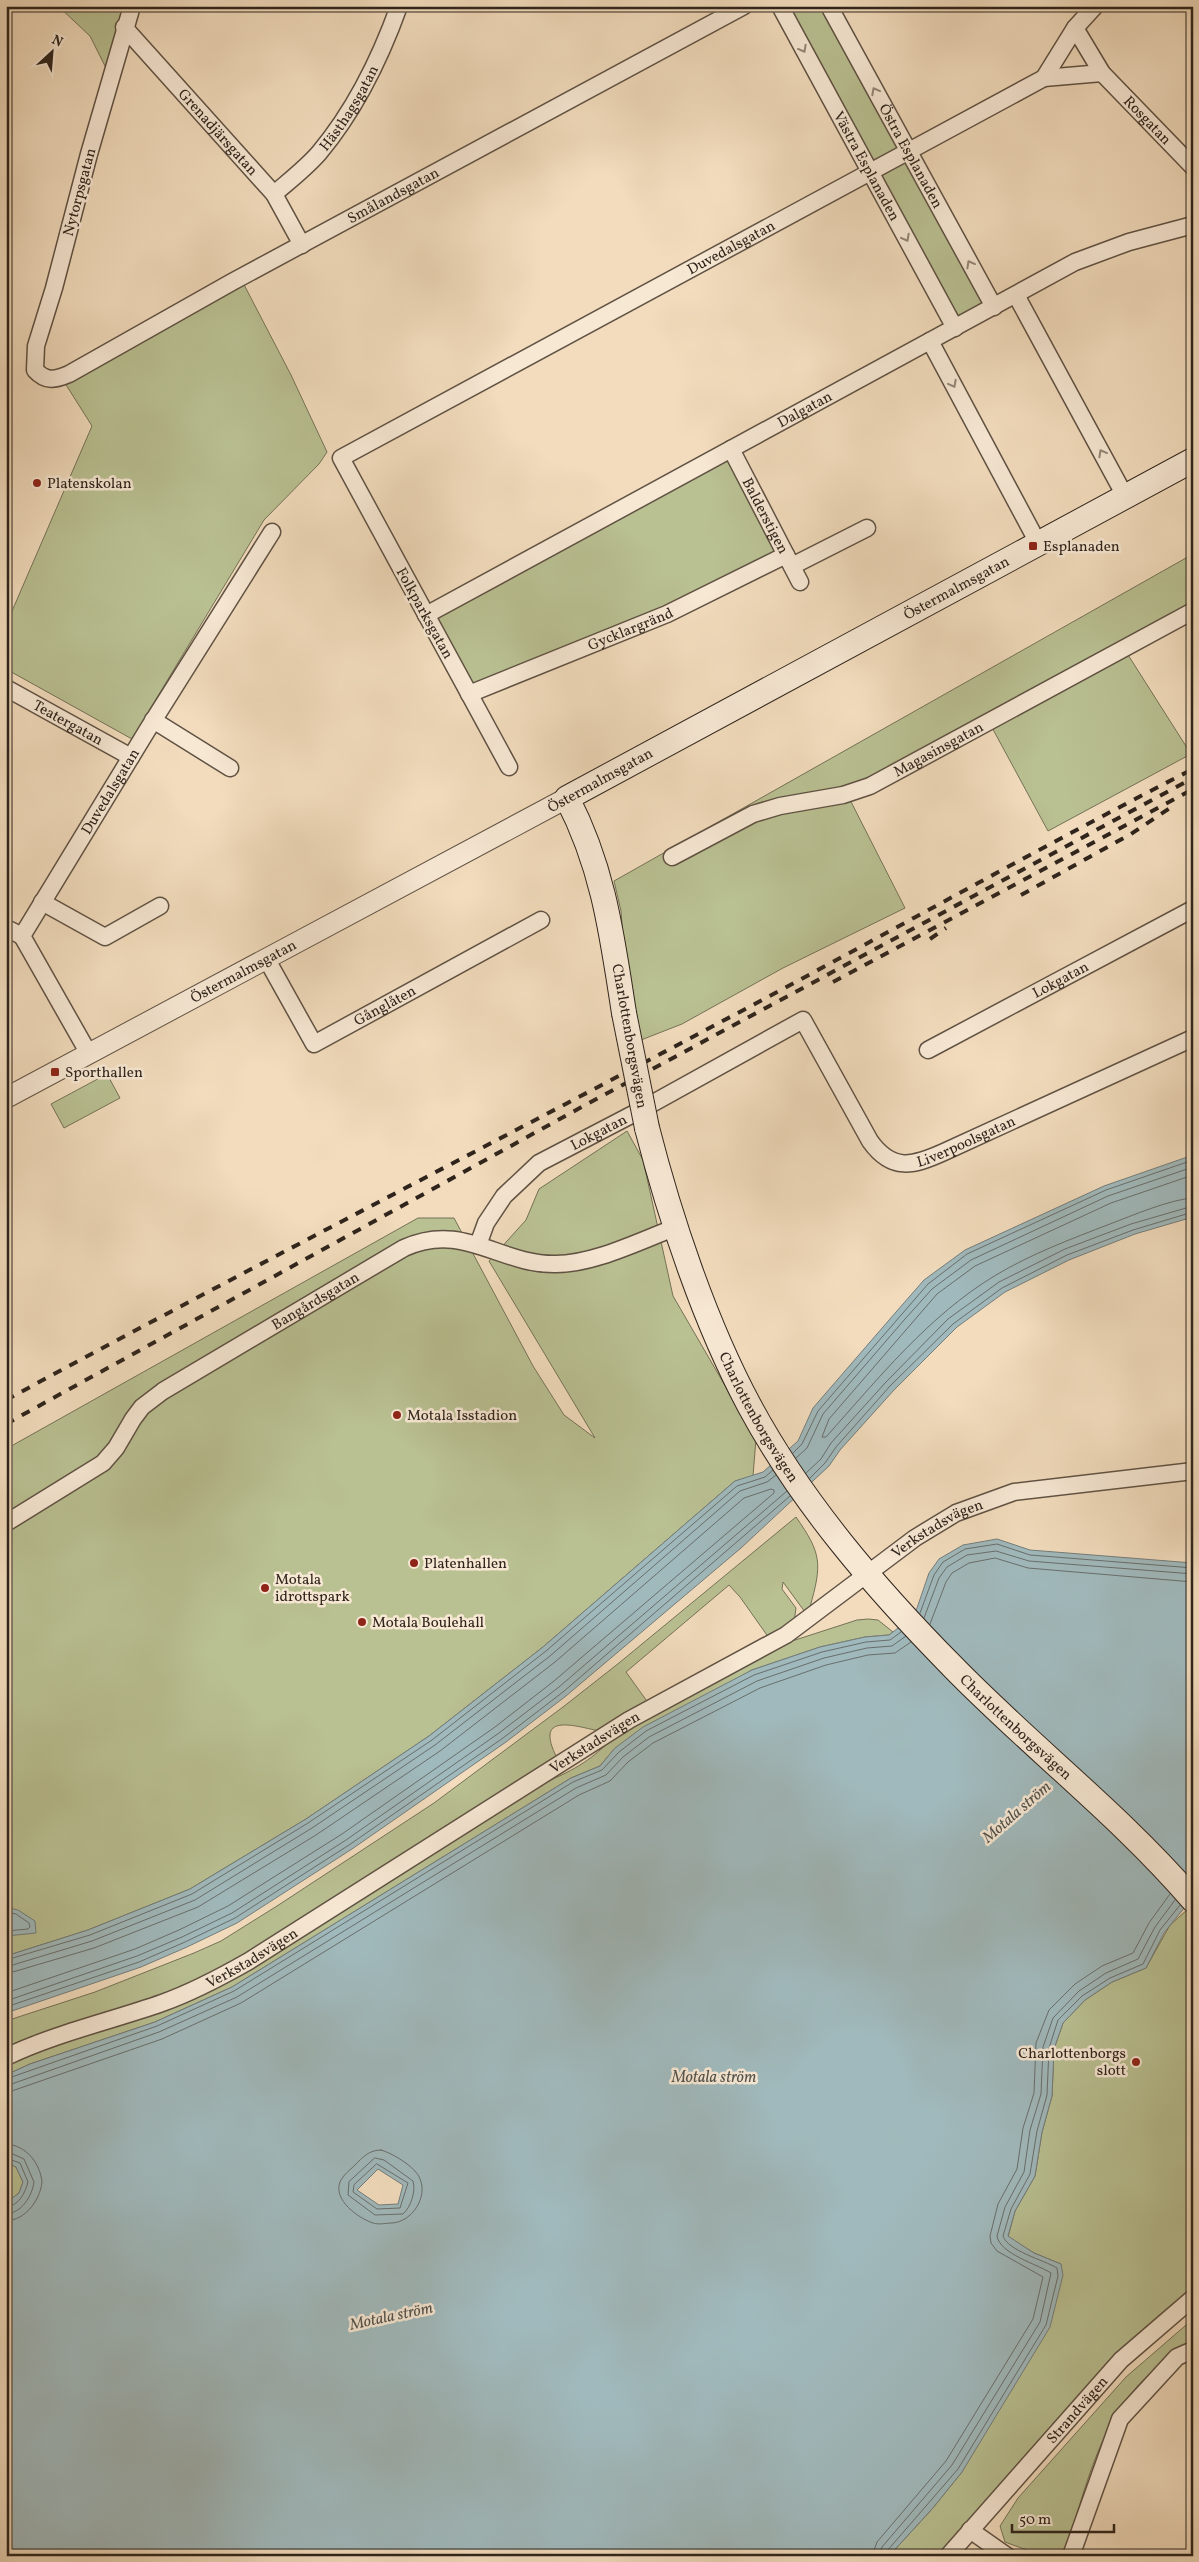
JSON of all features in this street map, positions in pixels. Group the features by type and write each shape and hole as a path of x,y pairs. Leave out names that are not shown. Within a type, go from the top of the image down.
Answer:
{"main road":[{"name":"Östermalmsgatan","path":"567,798 1193,460"},
{"name":"Charlottenborgsvägen","path":"567,798 590,848 600,878 647,1128 677,1227 717,1336 748,1404 808,1498 868,1574 905,1616 979,1692 1126,1828 1193,1900"}],"street":[{"name":"Nytorpsgatan","path":"41,377 35,370 36,346 54,288 124,27 132,6"},
{"name":"Hästhagsgatan","path":"274,194 318,155 341,124 374,67 399,6"},
{"name":"Smålandsgatan","path":"41,377 56,379 69,374 232,282 302,246 744,6"},
{"name":"Västra Esplanaden","path":"780,6 955,328"},
{"name":"Östra Esplanaden","path":"829,6 994,307"},
{"path":"1044,78 1075,28 1095,6"},
{"name":"Grenadjärsgatan","path":"124,27 274,194 302,246"},
{"name":"Rosgatan","path":"1075,28 1102,73 1193,167"},
{"path":"1044,78 1102,73"},
{"name":"Duvedalsgatan","path":"341,458 870,170 1044,78"},
{"name":"Dalgatan","path":"426,615 1076,262 1129,242 1193,225"},
{"path":"1016,295 1126,496"},
{"path":"930,341 1038,543"},
{"name":"Balderstigen","path":"731,449 800,582"},
{"name":"Folkparksgatan","path":"341,458 509,767"},
{"name":"Gycklargränd","path":"469,694 667,614 789,560 868,528"},
{"name":"Duvedalsgatan","path":"22,936 153,720 272,532"},
{"name":"Magasinsgatan","path":"672,858 752,814 780,806 843,795 870,786 1193,611"},
{"name":"Teatergatan","path":"6,688 131,757"},
{"path":"153,720 230,768"},
{"name":"Östermalmsgatan","path":"6,1098 567,798"},
{"path":"42,902 105,938 160,906"},
{"name":"Lokgatan","path":"928,1050 1193,909"},
{"name":"Gånglåten","path":"266,958 314,1044 541,920"},
{"path":"6,928 22,936 89,1054"},
{"name":"Lokgatan","path":"478,1245 486,1223 499,1202 521,1177 539,1163 637,1112 803,1020"},
{"name":"Liverpoolsgatan","path":"803,1020 873,1145 889,1160 905,1164 915,1164 936,1156 1193,1038"},
{"name":"Bangårdsgatan","path":"6,1523 103,1463 116,1448 137,1413 163,1391 416,1242 453,1238 526,1260 557,1264 592,1258 677,1227"},
{"name":"Verkstadsvägen","path":"6,2057 33,2045 164,2002 211,1982 249,1961 630,1720 786,1635 935,1524 956,1513 998,1497 1034,1489 1193,1471"},
{"name":"Strandvägen","path":"948,2556 1122,2360 1193,2298"},
{"path":"1071,2556 1120,2419 1176,2357 1193,2350"},
{"path":"970,2530 1007,2556"}],"green space":[{"path":"58,6 136,6 110,76 90,36"},
{"path":"784,6 833,6 998,302 958,324"},
{"path":"240,277 291,375 327,452 319,464 264,520 132,739 6,669 6,625 92,426 63,380"},
{"path":"735,443 791,553 476,694 424,610"},
{"path":"1193,554 1193,609 1123,647 1191,754 1048,831 989,722 844,788 905,908 783,968 682,1024 641,1040 626,976 621,911 614,881"},
{"path":"107,1074 120,1098 64,1128 51,1104"},
{"name":"Motala idrottspark","path":"627,1131 643,1160 673,1296 756,1439 753,1476 735,1481 543,1647 429,1736 306,1819 190,1889 88,1930 6,1956 6,1449 418,1218 454,1218 533,1366 564,1415 595,1438 489,1261 526,1220 539,1189"},
{"path":"796,1517 815,1550 818,1569 810,1607 805,1612 783,1582 782,1589 796,1608 794,1622 769,1638 740,1597 729,1585 626,1672 649,1704 599,1731 568,1725 559,1725 553,1728 550,1734 551,1744 557,1758 258,1948 206,1977 161,1997 6,2050 6,2021 95,1992 221,1941 434,1803 619,1663"},
{"path":"857,1620 878,1620 893,1632 889,1635 865,1637 820,1647 752,1670 615,1748 600,1766 571,1778 232,1987 155,2022 30,2064 6,2075 6,2065 32,2053 156,2012 544,1783 575,1768 591,1758 616,1735 789,1642"},
{"path":"1188,1909 1193,1915 1193,2299 1059,2430 946,2556 889,2556 932,2509 962,2472 990,2421 1061,2264 1034,2253 1008,2237 1015,2211 1035,2176 1042,2132 1052,2096 1054,2049 1063,2023 1085,2000 1112,1982 1146,1968 1170,1925"},
{"path":"6,2162 16,2167 23,2182 19,2193 6,2203"},
{"path":"1193,2319 1193,2344 1162,2364 1138,2385 1122,2406 1109,2428 1088,2478 1065,2555 1043,2556 1005,2542 1000,2526 1018,2498 1126,2377"}],"water":[{"path":"1193,1155 1193,1217 1135,1234 1069,1260 1005,1292 957,1327 894,1390 840,1450 829,1466 741,1548 566,1696 506,1742 352,1849 237,1923 141,1967 6,2013 6,1956 88,1930 190,1889 306,1819 429,1736 543,1647 735,1481 763,1472 798,1441 813,1408 924,1280 965,1250 1104,1186"},
{"name":"Motala ström","path":"997,1539 1030,1550 1193,1563 1193,1897 1164,1933 1146,1968 1112,1982 1085,2000 1063,2023 1054,2049 1052,2096 1042,2132 1035,2176 1015,2211 1008,2236 1034,2253 1061,2264 1063,2275 1050,2327 962,2472 932,2509 889,2556 6,2556 6,2203 19,2193 23,2182 16,2167 6,2162 6,2075 30,2064 155,2022 232,1987 571,1778 600,1766 615,1748 643,1727 752,1670 820,1647 865,1637 889,1635 911,1618 917,1608 929,1573 939,1559 963,1545","holes":["378,2169 403,2185 398,2204 379,2205 357,2190"]},
{"path":"6,1907 18,1910 35,1921 36,1933 6,1936"}],"railway":[{"path":"6,1400 717,1024 1193,769"},
{"path":"6,1424 578,1109 1193,778"},
{"path":"833,982 1193,789"},
{"path":"1021,895 1131,834 1170,808"},
{"path":"930,939 946,928"}],"place":[{"name":"Platenskolan","path":"37,483"},
{"name":"Esplanaden","path":"1033,546"},
{"name":"Sporthallen","path":"55,1072"},
{"name":"Motala Isstadion","path":"397,1415"},
{"name":"Platenhallen","path":"414,1563"},
{"name":"Motala idrottspark","path":"265,1588"},
{"name":"Motala Boulehall","path":"362,1622"},
{"name":"Charlottenborgs slott","path":"1136,2062"}]}
